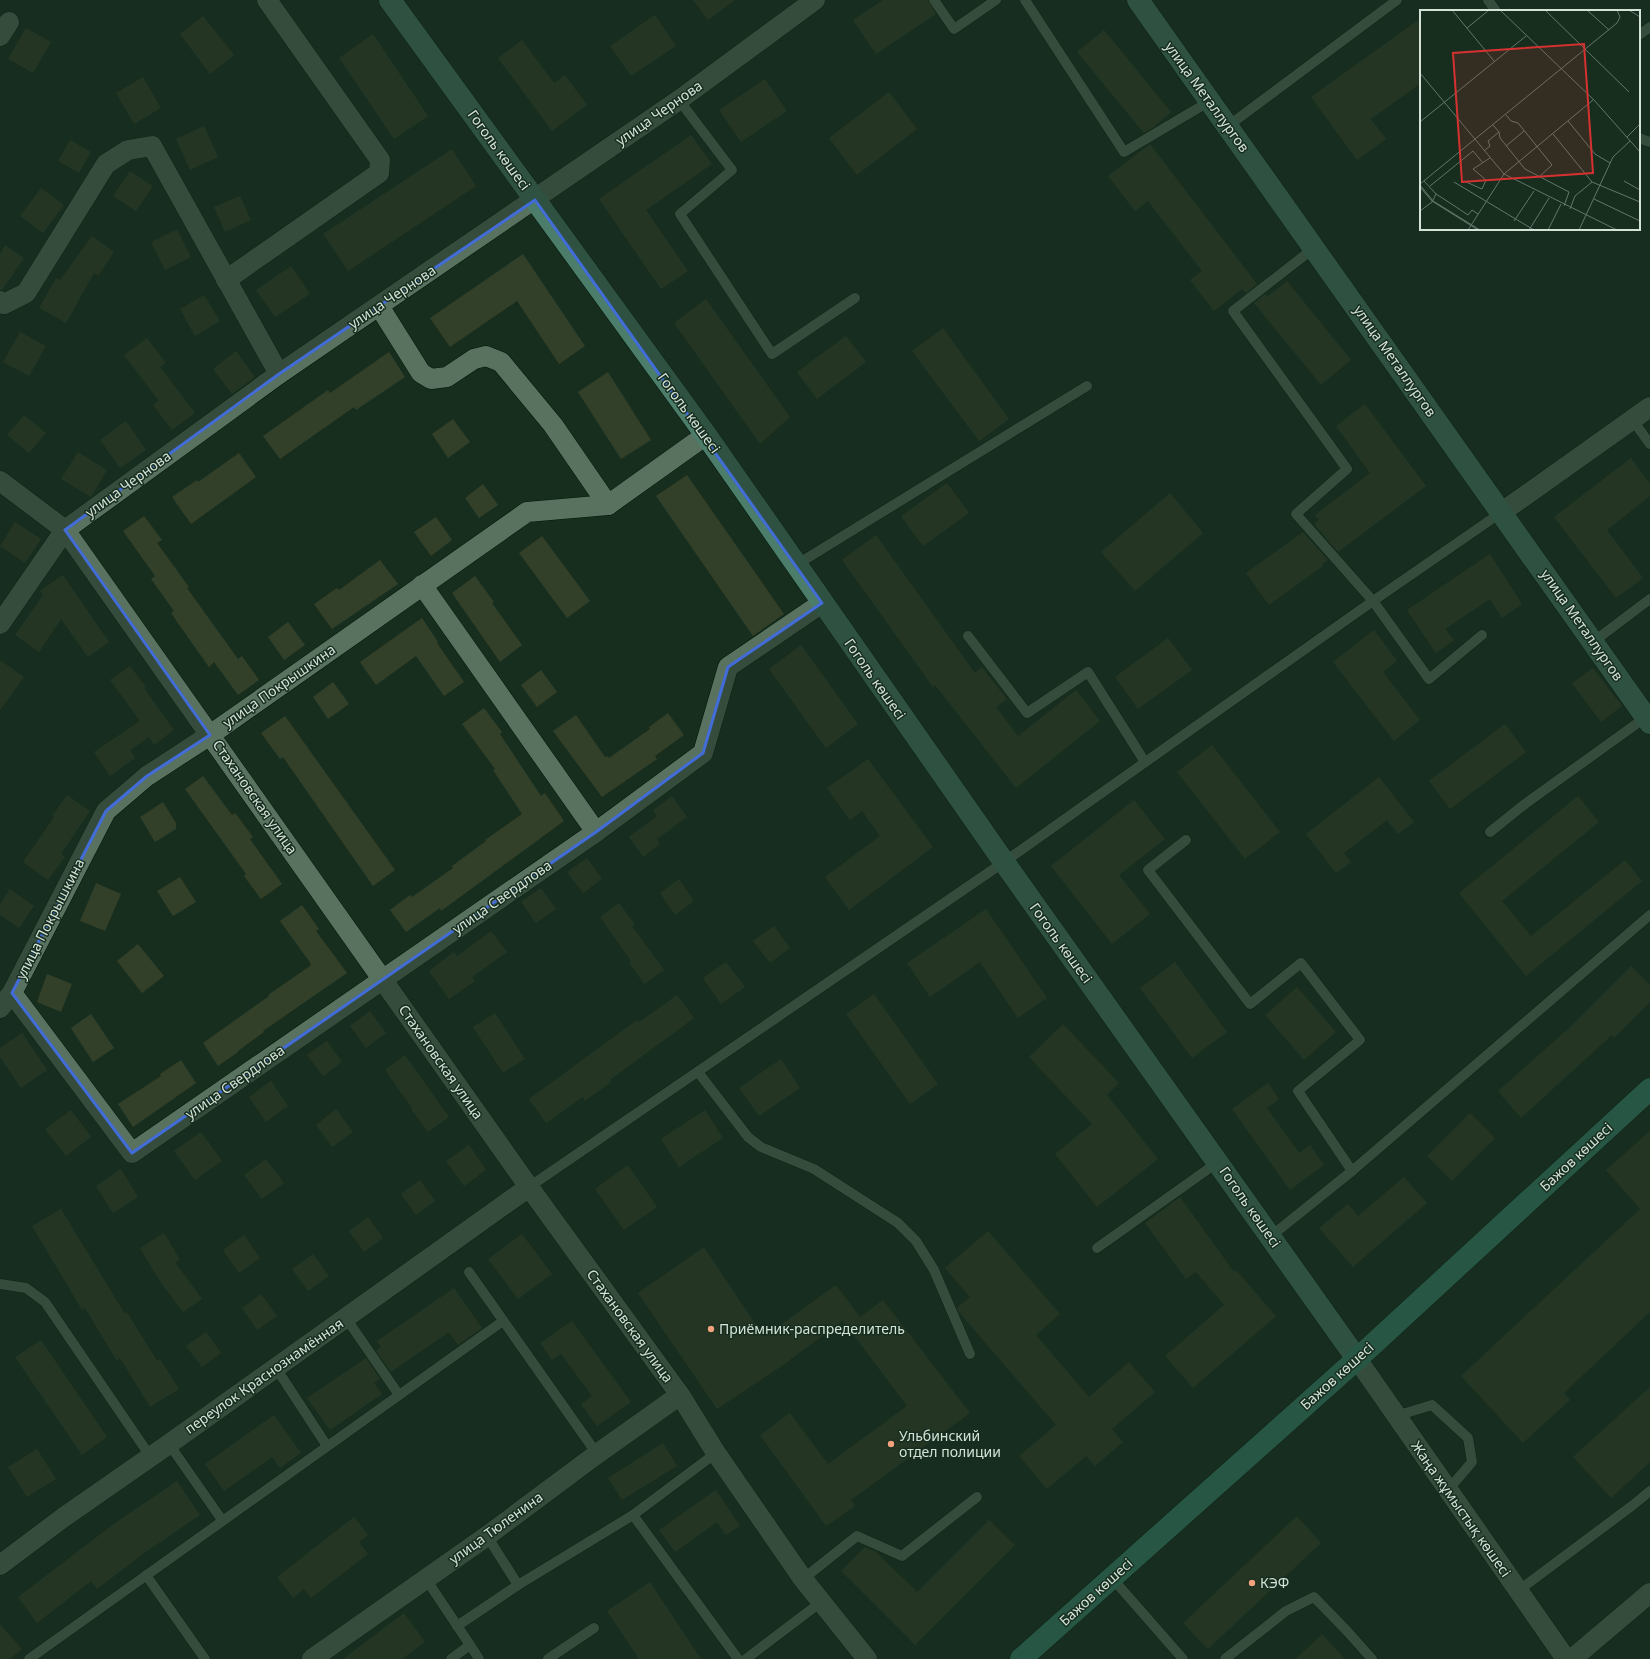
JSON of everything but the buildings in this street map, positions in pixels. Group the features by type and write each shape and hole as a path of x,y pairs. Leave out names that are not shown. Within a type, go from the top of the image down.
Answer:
{"main road":[{"name":"Гоголь көшесі","path":"390,0 706,435 1004,862 1357,1359"},
{"name":"улица Металлургов","path":"1138,0 1648,720"},
{"name":"Бажов көшесі","path":"1021,1659 1357,1359 1650,1089"}],"street":[{"path":"226,280 379,173 380,160 267,0"},
{"name":"улица Чернова","path":"0,624 65,530 279,374 679,100 815,0"},
{"path":"0,301 4,304 26,293 106,164 128,150 152,146 279,374"},
{"path":"379,306 421,373 431,379 447,377 474,359 486,356 501,362 554,425 608,505 706,435"},
{"path":"1502,512 1650,407"},
{"name":"Стахановская улица","path":"0,481 65,530 529,1187 680,1395 716,1453 803,1579 867,1659"},
{"name":"улица Покрышкина","path":"6,1001 106,811 147,776 210,734 527,512 608,505"},
{"path":"422,585 596,832"},
{"name":"улица Свердлова","path":"6,1001 132,1153 596,832 702,753 728,667 822,603"},
{"name":"переулок Краснознамённая","path":"0,1565 64,1517 529,1187"},
{"name":"Жаңа жұмыстық көшесі","path":"1357,1359 1566,1659"},
{"name":"улица Тюленина","path":"312,1659 487,1536 597,1454 680,1395"},
{"path":"1572,1659 1650,1593"}],"lane":[{"path":"934,0 954,29 996,0"},
{"path":"1024,0 1124,152 1210,101"},
{"path":"1228,126 1397,0"},
{"path":"1488,0 1495,10"},
{"path":"1640,34 1650,27"},
{"path":"679,100 732,170 680,214 772,354 855,298"},
{"path":"1640,138 1650,142"},
{"path":"1314,248 1233,311 1347,469 1296,514 1373,601 1429,679 1482,635"},
{"path":"796,564 1087,386"},
{"path":"1632,419 1650,444"},
{"path":"529,1187 1004,862 1373,601 1502,512"},
{"path":"1593,642 1650,599"},
{"path":"968,636 1027,713 1088,672 1145,762"},
{"path":"1490,832 1526,804 1648,720"},
{"path":"1186,840 1148,870 1250,1004 1301,963 1360,1040 1298,1091 1352,1171"},
{"path":"1271,1236 1352,1171 1650,915"},
{"path":"698,1072 748,1137 757,1144 814,1170 898,1223 916,1241 934,1270 970,1354"},
{"path":"1097,1248 1218,1162"},
{"path":"469,1272 597,1454"},
{"path":"0,1284 26,1288 44,1302 150,1456"},
{"path":"346,1318 399,1395"},
{"path":"30,1659 222,1520 503,1321"},
{"path":"276,1368 327,1446"},
{"path":"1396,1416 1432,1406 1468,1438 1472,1462 1448,1490"},
{"path":"168,1444 222,1520"},
{"path":"457,1626 518,1585 633,1515 716,1453"},
{"path":"1518,1591 1633,1506 1650,1491"},
{"path":"803,1579 858,1536 902,1556 977,1497"},
{"path":"633,1515 738,1659"},
{"path":"487,1536 518,1585"},
{"path":"146,1575 205,1659"},
{"path":"426,1578 479,1659"},
{"path":"1112,1578 1183,1659"},
{"path":"1225,1659 1286,1611 1314,1597 1372,1659"},
{"path":"746,1659 821,1602"},
{"path":"548,1659 594,1628"},
{"path":"451,1659 470,1645"}],"highlighted area":[{"path":"535,200 822,603 728,667 703,753 596,832 132,1153 12,993 106,811 147,776 210,735 65,530 279,374"}],"place":[{"name":"Приёмник-распределитель","path":"711,1329"},
{"name":"Ульбинский отдел полиции","path":"891,1444"},
{"name":"КЭФ","path":"1252,1583"}]}
